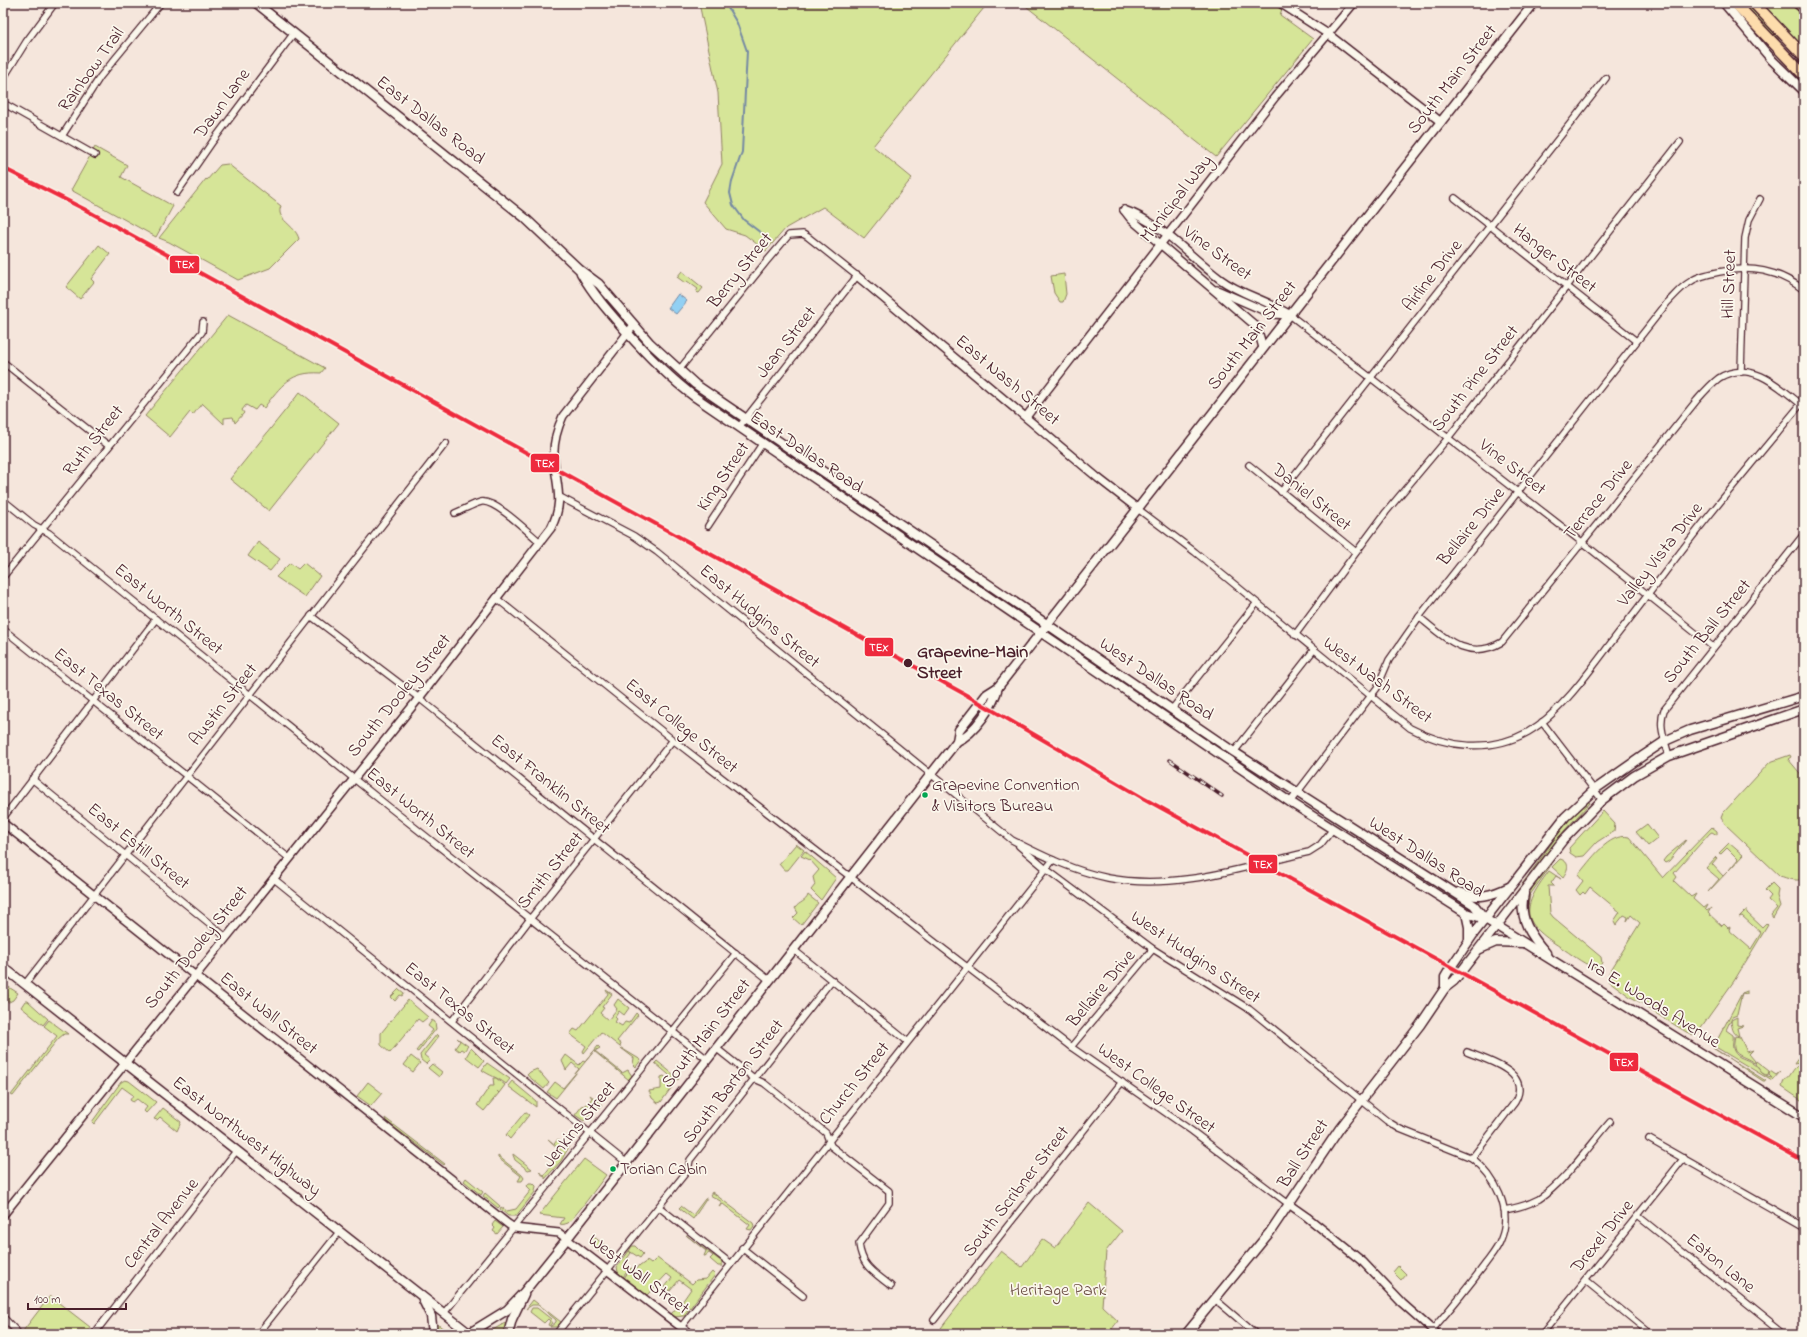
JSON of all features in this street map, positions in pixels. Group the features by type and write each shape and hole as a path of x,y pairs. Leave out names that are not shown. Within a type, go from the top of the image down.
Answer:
{"highway":[{"path":"1735,3 1804,75"},
{"path":"1754,3 1804,56"},
{"path":"1798,3 1804,8"}],"main road":[{"name":"East Dallas Road","path":"256,3 493,191 550,240 580,270 599,284 634,325 679,370 710,395 1048,624"},
{"name":"South Main Street","path":"469,1334 500,1315 524,1292 566,1240 957,741 959,730 987,694 998,687 1041,633 1262,348 1290,315 1534,3"},
{"path":"1724,3 1772,60 1804,91"},
{"name":"East Dallas Road","path":"580,270 591,292 627,333 679,385 762,444 1041,633"},
{"path":"867,515 873,506"},
{"path":"878,522 884,513"},
{"path":"908,543 914,534"},
{"name":"West Dallas Road","path":"1048,624 1296,793 1443,884 1474,905 1485,919"},
{"name":"West Dallas Road","path":"1041,633 1290,802 1466,913 1485,919"},
{"name":"Ball Street","path":"1445,988 1445,977 1469,940 1565,817 1594,790 1665,742 1713,722 1804,696"},
{"name":"Ball Street","path":"1186,1334 1216,1300 1290,1205 1340,1128 1427,1015 1445,988 1454,981 1474,953 1524,893 1563,840 1602,800 1634,776 1669,756 1804,709"},
{"path":"1180,728 1183,726 1188,727 1215,739"},
{"path":"1332,829 1340,829 1377,844"},
{"path":"1443,884 1462,893 1478,897 1493,894 1512,886"},
{"path":"1524,893 1522,903 1524,920 1536,942 1550,959"},
{"path":"1466,913 1469,927 1469,940"},
{"name":"Ira E. Woods Avenue","path":"1485,919 1804,1117"},
{"path":"1474,953 1487,944 1493,942 1524,943"},
{"name":"East Northwest Highway","path":"3,967 125,1061 469,1334"},
{"path":"508,1334 512,1319 524,1292"},
{"path":"422,1297 431,1316 433,1334"}],"street":[{"path":"3,79 26,42 54,3"},
{"name":"Rainbow Trail","path":"62,136 100,77 161,3"},
{"path":"1280,3 1328,34 1441,122"},
{"name":"Municipal Way","path":"1026,417 1275,97 1354,3"},
{"name":"Dawn Lane","path":"177,193 218,134 294,34"},
{"name":"Airline Drive","path":"1281,492 1606,78"},
{"path":"3,103 94,155"},
{"name":"South Pine Street","path":"1295,635 1386,512 1448,438 1680,142"},
{"name":"Hanger Street","path":"1455,198 1636,341"},
{"name":"Hill Street","path":"1741,372 1744,269 1747,227 1751,214 1760,199"},
{"name":"Vine Street","path":"1262,348 1257,327 1130,219 1124,210 1138,215 1167,236 1220,279 1250,296 1276,305 1290,315 1583,543 1713,647"},
{"name":"Berry Street","path":"679,370 789,235 803,234 808,237 857,276"},
{"name":"Bellaire Drive","path":"1290,802 1377,688 1389,660 1419,617 1667,303 1689,282 1709,274 1744,269 1773,272 1793,282 1804,290"},
{"name":"East Nash Street","path":"857,276 1138,509"},
{"name":"Jean Street","path":"739,427 857,276"},
{"name":"Vine Street","path":"1210,286 1272,314 1290,315"},
{"name":"Ruth Street","path":"3,577 202,332 203,322"},
{"name":"South Dooley Street","path":"3,1215 195,974 419,698 540,542 558,515 560,497 554,457 557,430 563,416 634,325"},
{"path":"3,362 108,446"},
{"name":"Terrace Drive","path":"1419,617 1458,646 1483,650 1493,647 1510,635 1701,395 1719,379 1728,374 1741,372 1761,375 1772,381 1802,406"},
{"name":"Valley Vista Drive","path":"1542,722 1570,694 1711,513 1802,406"},
{"name":"Austin Street","path":"24,984 446,442"},
{"name":"King Street","path":"708,526 762,444"},
{"name":"Daniel Street","path":"1249,465 1356,552"},
{"name":"East Hudgins Street","path":"560,497 634,536 657,552 930,774"},
{"name":"East Worth Street","path":"3,500 34,526 49,532 530,919 707,1059"},
{"path":"455,513 481,502 486,502 496,507 540,542"},
{"name":"West Nash Street","path":"1138,509 1195,552 1370,697 1410,728 1426,737 1454,744 1470,746 1498,743 1518,737 1542,722"},
{"name":"South Ball Street","path":"1669,756 1662,727 1664,710 1804,534"},
{"name":"East College Street","path":"496,598 673,740 849,877"},
{"path":"1172,709 1256,604"},
{"name":"East Franklin Street","path":"310,616 419,698 595,838 769,980"},
{"path":"3,818 156,619"},
{"name":"East Texas Street","path":"3,629 289,858"},
{"path":"1234,752 1313,651"},
{"path":"1542,722 1602,800"},
{"name":"Smith Street","path":"452,1022 530,919 673,740"},
{"name":"West Hudgins Street","path":"930,774 1046,869 1153,949 1248,1009 1387,1121 1400,1129 1472,1158"},
{"name":"East Estill Street","path":"32,779 226,936"},
{"name":"East Wall Street","path":"3,823 514,1228"},
{"name":"West Hudgins Street","path":"1012,840 1052,860 1083,872 1110,878 1140,881 1187,880 1309,852 1320,846 1332,829"},
{"name":"Church Street","path":"681,1327 730,1263 1052,860"},
{"name":"West College Street","path":"849,877 1071,1047 1192,1132 1307,1217 1363,1262 1402,1303 1435,1332"},
{"name":"East Texas Street","path":"273,878 626,1163"},
{"name":"Bellaire Drive","path":"1071,1047 1153,949"},
{"path":"794,950 908,1041"},
{"name":"Jenkins Street","path":"444,1313 590,1135 736,953"},
{"name":"South Barton Street","path":"556,1334 659,1208 688,1170 690,1160 832,980"},
{"path":"716,1048 755,1079 764,1083 826,1133 831,1146 889,1191 889,1203 858,1244 866,1266 891,1286"},
{"path":"1435,1332 1496,1250 1504,1230 1504,1210 1492,1180 1482,1166 1472,1158 1515,1102 1519,1095 1520,1086 1515,1077 1501,1066 1467,1052"},
{"name":"South Scribner Street","path":"934,1320 1122,1082"},
{"path":"1504,1210 1521,1207 1538,1200 1551,1190 1610,1122"},
{"path":"1649,1139 1804,1227"},
{"name":"Central Avenue","path":"94,1334 237,1150"},
{"name":"Drexel Drive","path":"1542,1334 1684,1158"},
{"path":"659,1208 730,1263"},
{"name":"Eaton Lane","path":"1638,1216 1784,1334"},
{"name":"West Wall Street","path":"514,1228 559,1233 566,1240 609,1270 690,1334"},
{"path":"258,1334 340,1231"},
{"path":"742,1248 803,1296"},
{"path":"1586,1281 1651,1334"},
{"path":"1216,1300 1256,1334"},
{"path":"3,1317 20,1334"}],"green space":[{"path":"699,3 988,3 873,146 912,178 864,238 823,207 786,228 766,251 745,235 726,229 703,202 722,164 718,93"},
{"path":"1022,3 1284,3 1280,15 1313,39 1216,157"},
{"path":"1741,3 1749,3 1779,39 1777,42"},
{"path":"1761,3 1794,3 1804,14 1804,49"},
{"path":"95,147 127,165 121,177 173,206 156,237 71,190"},
{"path":"228,164 281,206 280,211 283,219 294,229 299,239 270,268 238,280 159,238 206,179 207,180 220,165"},
{"path":"99,245 110,254 91,279 94,282 80,299 66,287"},
{"path":"682,271 703,288 699,293 696,292 698,289 687,281 685,283 677,277"},
{"path":"1064,274 1066,294 1063,302 1060,302 1054,293 1051,276"},
{"path":"228,315 325,368 321,373 302,374 294,377 282,386 264,408 259,405 255,410 246,405 242,410 244,413 235,423 233,417 224,418 224,424 202,403 193,415 190,412 170,437 145,416"},
{"path":"300,392 339,423 269,511 230,479"},
{"path":"258,542 280,559 270,571 248,556"},
{"path":"290,563 298,569 304,563 320,576 305,597 276,577"},
{"path":"1790,755 1791,757 1788,759 1804,778 1804,879 1797,880 1780,876 1726,825 1721,818 1723,813 1770,762"},
{"path":"1588,801 1590,803 1564,831 1553,848 1502,912 1564,826 1582,804"},
{"path":"1603,811 1615,824 1614,831 1597,842 1584,856 1576,857 1570,853 1569,848"},
{"path":"1647,824 1658,838 1648,846 1636,832"},
{"path":"1712,827 1717,831 1717,835 1712,832 1710,833 1674,873 1677,877 1674,881 1691,897 1696,894 1693,899 1703,908 1707,905 1705,909 1707,911 1711,908 1708,913 1722,926 1724,924 1728,928 1730,927 1729,930 1751,949 1761,933 1742,916 1739,917 1747,909 1747,913 1762,927 1766,923 1768,925 1734,981 1697,1033 1692,1035 1693,1036 1647,1008 1647,1006 1629,996 1609,981 1609,973 1640,923 1631,915 1627,921 1628,917 1624,915 1616,925 1614,921 1620,912 1590,887 1585,894 1583,892 1580,895 1576,890 1583,881 1578,875 1600,849 1614,839 1629,837 1663,878"},
{"path":"1686,840 1669,861 1665,863 1663,861 1666,857"},
{"path":"1729,843 1743,855 1729,870 1738,859 1727,848 1721,854 1719,853"},
{"path":"796,844 804,850 788,870 784,870 779,864"},
{"path":"805,851 836,878 821,900 811,890 815,885 813,877 819,870 810,860 801,856"},
{"path":"1716,857 1717,858 1712,864 1723,876 1728,871 1708,892 1719,879 1706,868"},
{"path":"1560,859 1566,862 1568,866 1563,877 1552,867"},
{"path":"1554,861 1530,895 1528,906 1529,895 1536,882"},
{"path":"1549,871 1561,879 1556,876 1551,883 1554,886 1548,886 1550,913 1601,957 1602,963 1597,968 1584,963 1551,941 1540,932 1533,924 1529,916 1529,907 1532,897"},
{"path":"1772,883 1778,889 1777,896 1780,906 1773,918 1771,915 1777,908 1768,900 1771,896 1765,890"},
{"path":"808,895 818,903 801,925 793,918 798,913 795,908 806,899"},
{"path":"7,986 18,993 13,1000 4,1002 8,996 6,989"},
{"path":"399,989 404,993 395,1001 391,997"},
{"path":"606,990 612,994 602,1007 604,1008 600,1013 608,1020 617,1009 614,1005 618,999 629,1008 624,1015 619,1011 615,1017 617,1019 615,1022 622,1026 625,1022 629,1023 636,1013 638,1015 617,1041 621,1044 620,1047 601,1032 584,1053 583,1051 586,1046 570,1034 574,1029 578,1031 608,994"},
{"path":"1742,993 1737,1015 1732,1017 1726,1030 1733,1035 1733,1049 1738,1056 1750,1061 1766,1076 1772,1078 1769,1075 1770,1071 1776,1075 1780,1072 1772,1081 1714,1046"},
{"path":"408,1000 428,1017 422,1022 418,1019 390,1053 381,1045 381,1033"},
{"path":"25,1001 28,1001 48,1019 43,1025 21,1007"},
{"path":"1737,1017 1737,1025 1743,1026 1737,1028 1739,1036 1734,1032 1731,1020"},
{"path":"49,1020 68,1034 64,1034 58,1039 13,1096 11,1095 57,1036 44,1026"},
{"path":"432,1020 435,1022 436,1029 418,1052 416,1051 433,1030 428,1026"},
{"path":"437,1034 439,1036 424,1055 430,1060 426,1064 421,1060 420,1055"},
{"path":"1735,1036 1740,1037 1747,1052 1753,1050 1749,1054 1755,1061 1754,1063 1735,1052"},
{"path":"457,1038 468,1046 464,1051 461,1049 459,1051 455,1048 460,1041"},
{"path":"598,1046 600,1048 595,1051 622,1073 628,1070 632,1076 629,1080 594,1051 556,1098 547,1092 555,1082 563,1088 579,1069 572,1063 566,1070 562,1061 566,1055 579,1065 583,1061 585,1062"},
{"path":"471,1048 484,1061 479,1067 466,1057"},
{"path":"621,1048 641,1060 636,1067 633,1064 634,1058"},
{"path":"1713,1048 1766,1081 1763,1081"},
{"path":"1804,1050 1802,1068 1804,1071 1804,1102 1782,1087 1784,1080 1799,1065 1799,1063 1794,1064"},
{"path":"411,1056 420,1063 413,1072 404,1065"},
{"path":"657,1061 679,1079 675,1080 655,1063"},
{"path":"1756,1061 1769,1071 1768,1076 1762,1073 1755,1064"},
{"path":"487,1063 510,1079 506,1084 482,1070"},
{"path":"432,1064 442,1072 439,1077 428,1068"},
{"path":"537,1069 549,1083 544,1089 527,1075"},
{"path":"664,1076 674,1084 661,1102 658,1103 652,1098 649,1091 661,1089 661,1077"},
{"path":"493,1078 496,1078 505,1085 484,1111 477,1105 490,1086 494,1086"},
{"path":"125,1080 129,1081 156,1102 146,1113 144,1111 147,1107 137,1099 133,1102 130,1100 133,1095 122,1087 94,1124 92,1122 121,1082"},
{"path":"512,1081 536,1101 536,1107 508,1086"},
{"path":"368,1082 382,1093 371,1106 357,1096"},
{"path":"590,1095 602,1104 600,1108 592,1101 586,1109 590,1114 584,1121 575,1115 582,1106 586,1105 592,1098"},
{"path":"163,1108 181,1122 177,1131 160,1117 157,1120 154,1119"},
{"path":"525,1112 529,1115 510,1139 506,1135"},
{"path":"385,1118 445,1164 444,1165 386,1121"},
{"path":"548,1139 554,1144 558,1139 569,1147 561,1161 545,1179 545,1177 539,1172 544,1175 562,1152"},
{"path":"513,1155 532,1169 528,1170 515,1160"},
{"path":"498,1156 522,1175 524,1178 522,1181 518,1181 521,1176 498,1158"},
{"path":"584,1159 606,1175 571,1221 560,1224 564,1218 539,1215"},
{"path":"466,1178 483,1192 481,1195 464,1181"},
{"path":"529,1183 533,1183 536,1186 535,1192 516,1216 508,1216 500,1209 501,1207 507,1211 516,1209 531,1190 527,1186"},
{"path":"712,1192 753,1223 754,1226 751,1230 747,1229 750,1225 723,1204 719,1207 722,1202 710,1195"},
{"path":"485,1193 500,1206 498,1208 483,1196"},
{"path":"707,1198 693,1219 679,1208 681,1206 693,1215"},
{"name":"Heritage Park","path":"1089,1203 1122,1231 1106,1251 1102,1306 1118,1321 1108,1334 947,1334 941,1328 1001,1251 1022,1267 1042,1239 1055,1248"},
{"path":"495,1221 503,1227 497,1234 493,1231 495,1228 492,1225"},
{"path":"686,1235 722,1262 722,1266 718,1266 710,1259 713,1256 709,1253 704,1256 706,1251"},
{"path":"594,1237 611,1250 606,1257 589,1243"},
{"path":"632,1246 635,1246 643,1254 640,1258 629,1251"},
{"path":"629,1251 631,1253 624,1263 630,1268 623,1277 618,1272 617,1267"},
{"path":"657,1258 692,1284 696,1280 706,1279 712,1272 715,1275 690,1308 682,1302 691,1289 679,1280 670,1291 665,1287 672,1278 667,1274 647,1295 624,1278 631,1268 635,1270 639,1265 640,1266 647,1261 651,1264"},
{"path":"1398,1266 1406,1274 1401,1280 1393,1272"},
{"path":"50,1296 90,1327 87,1334 24,1334 23,1331"},
{"path":"533,1300 561,1322 556,1327 550,1327 556,1322 556,1320 538,1305 532,1305 526,1309"},
{"path":"681,1303 689,1309 684,1316 674,1317 671,1314"},
{"path":"532,1308 537,1308 551,1319 552,1322 550,1326 548,1325 550,1321 548,1319 544,1323 530,1312"},
{"path":"436,1323 449,1333 449,1334 436,1334"},
{"path":"505,1323 507,1324 505,1334 491,1334 491,1331"}],"water":[{"path":"678,294 687,301 676,314 668,308"}],"waterway":[{"path":"725,3 737,23 747,51 742,152 732,181 730,193 733,205 744,220 765,236"}],"railway":[{"path":"1170,760 1222,796"}],"transit line":[{"name":"TEX","path":"3,168 84,209 968,696 1143,798 1804,1161"}],"place":[{"name":"Grapevine-Main Street","path":"908,663"},
{"name":"Grapevine Convention & Visitors Bureau","path":"925,795"},
{"name":"Torian Cabin","path":"613,1169"}]}
